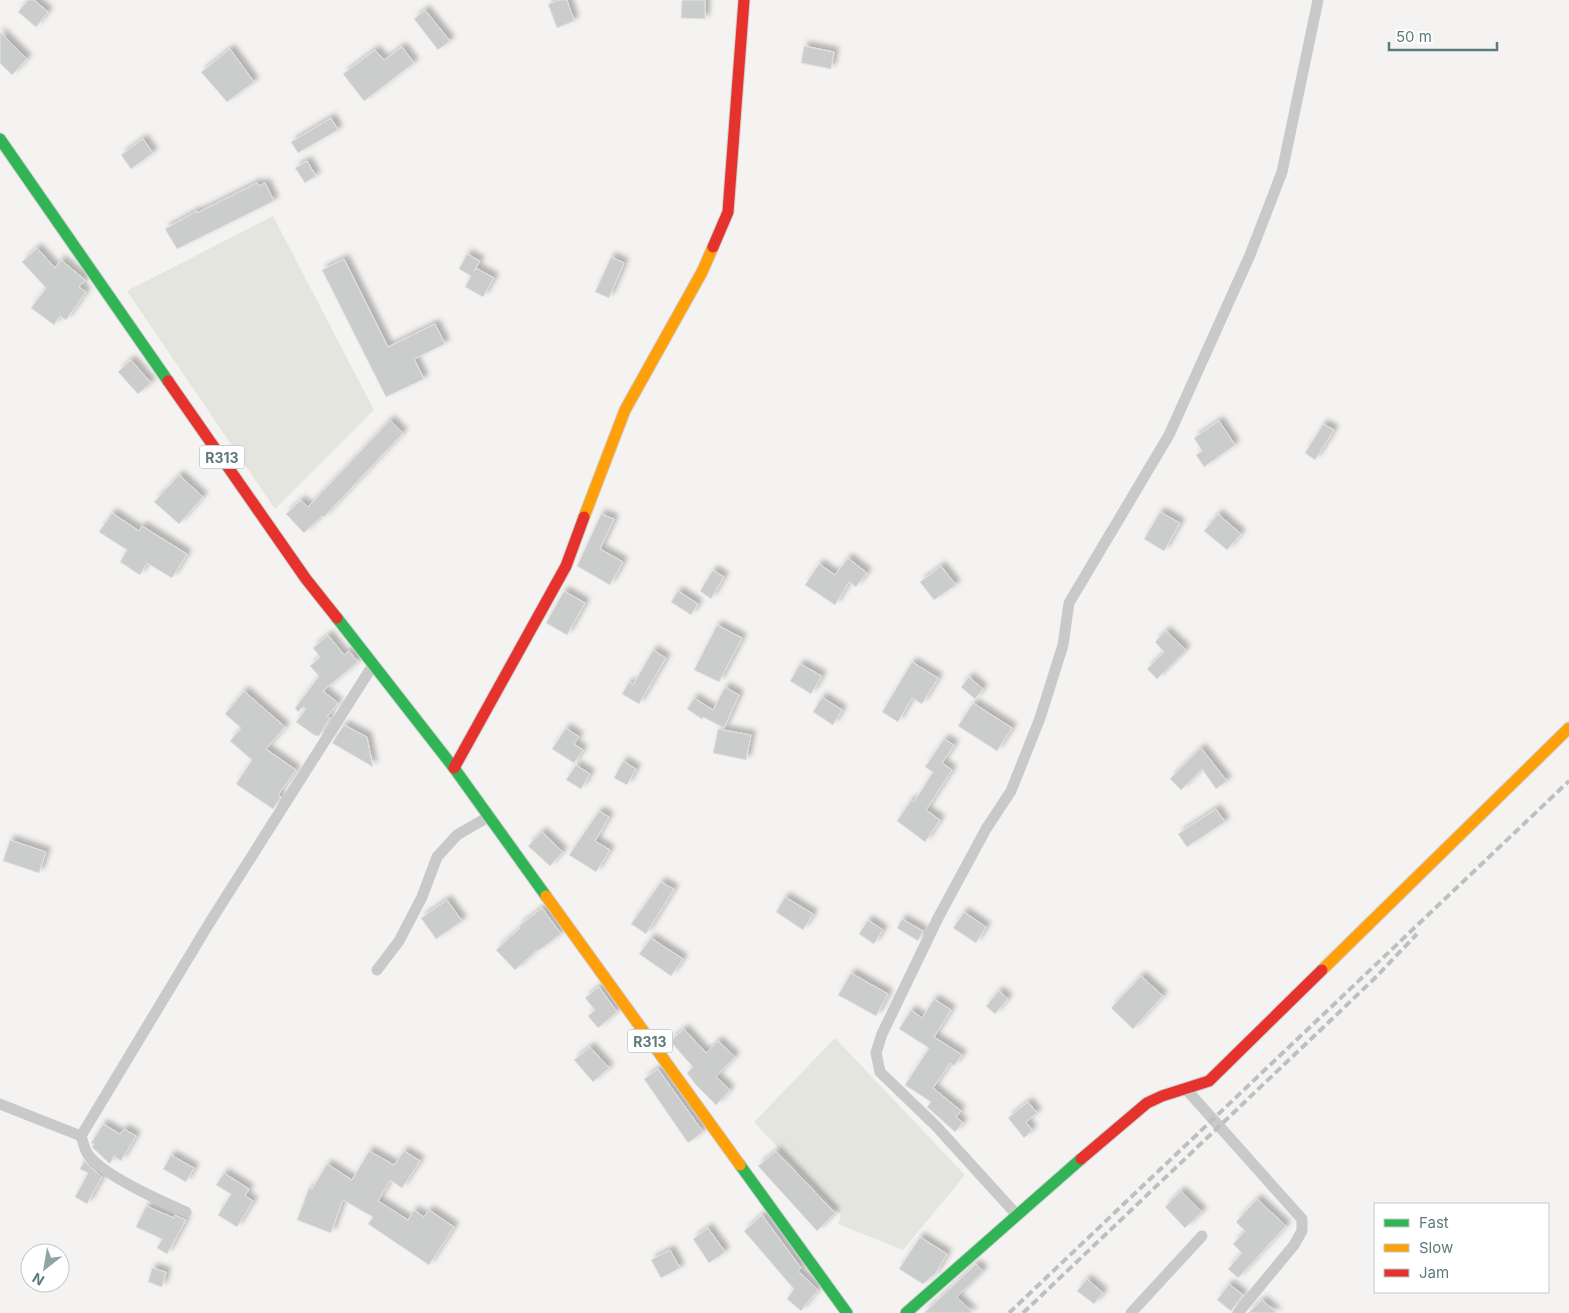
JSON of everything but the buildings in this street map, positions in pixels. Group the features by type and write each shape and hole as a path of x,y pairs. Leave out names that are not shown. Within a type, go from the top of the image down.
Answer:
{"street":[{"path":"454,768 566,566 625,410 702,272 728,212 744,0"},
{"path":"1016,1214 936,1126 880,1072 876,1053 882,1034 938,918 986,830 1011,791 1040,718 1063,645 1069,603 1169,435 1250,255 1282,172 1318,0"},
{"name":"R313","path":"0,139 306,579 454,768 846,1313"},
{"path":"186,1212 141,1192 96,1162 86,1152 81,1136 239,876 373,664"},
{"path":"906,1313 1016,1214 1147,1102 1159,1096 1186,1090 1208,1081 1569,728"},
{"path":"377,970 399,941 422,897 437,856 457,835 488,816"},
{"path":"1186,1090 1302,1219 1302,1231 1294,1244 1238,1313"},
{"path":"0,1104 81,1136"},
{"path":"1131,1313 1202,1236"}],"shaded area":[{"path":"273,216 374,410 275,509 127,291"},
{"path":"835,1038 965,1175 903,1250 838,1224 841,1215 754,1122"}],"railway":[{"path":"1009,1313 1569,781"},
{"path":"1023,1313 1374,979 1417,934"}],"traffic: fast":[{"path":"0,139 168,381"},
{"path":"337,618 454,768 546,896"},
{"path":"906,1313 1081,1159"},
{"path":"740,1165 847,1313"}],"traffic: slow":[{"path":"584,517 625,410 702,272 713,247"},
{"path":"1322,970 1569,728"},
{"path":"546,896 740,1165"}],"traffic: jam":[{"path":"713,247 728,212 744,0"},
{"path":"168,381 306,579 337,618"},
{"path":"454,768 566,566 584,517"},
{"path":"1081,1159 1147,1103 1162,1096 1209,1081 1322,970"}]}
